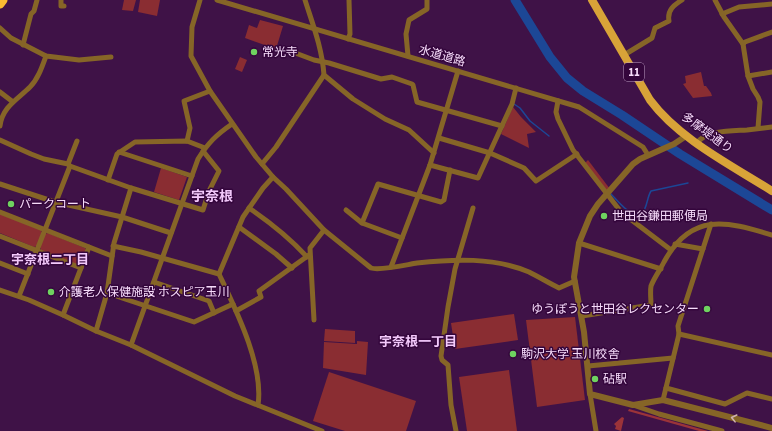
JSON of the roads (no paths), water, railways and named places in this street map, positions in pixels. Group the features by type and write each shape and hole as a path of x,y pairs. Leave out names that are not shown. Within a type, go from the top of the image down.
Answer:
{"highway":[{"path":"0,4 3,0"}],"main road":[{"name":"多摩堤通り","path":"592,0 656,107 684,137 697,143 772,191"}],"street":[{"path":"23,45 31,14 34,11 37,0"},
{"path":"61,0 61,6 64,6"},
{"path":"200,0 192,27 191,56 210,91 232,124 273,177 324,230 371,268 375,269 458,260 488,262 509,266 528,272 559,288 575,281"},
{"name":"水道道路","path":"217,0 579,107 643,146 648,155"},
{"path":"262,164 276,147 324,74 323,62 315,29 305,0"},
{"path":"348,39 350,34 349,0"},
{"path":"408,56 406,34 409,20 428,9 427,0"},
{"path":"624,55 653,36 655,28 668,21 668,13 682,0"},
{"path":"715,0 722,14 743,44 748,76 752,89 760,102 758,128"},
{"path":"722,14 740,7 772,2"},
{"path":"0,28 11,38 46,56 79,60 111,57"},
{"path":"743,44 772,32"},
{"path":"290,50 323,62 381,79 392,77 412,84 417,102 502,126"},
{"path":"0,126 1,118 5,111 31,86 46,56"},
{"path":"391,267 430,165 458,71"},
{"path":"748,76 772,72"},
{"path":"324,74 354,99 394,124 409,130 434,153"},
{"path":"430,165 478,178 512,104 516,88"},
{"path":"187,141 190,128 184,101 210,91"},
{"path":"0,92 13,102"},
{"path":"558,101 556,112 568,140 607,194 621,212 671,250"},
{"path":"131,345 198,159 216,135 232,124"},
{"path":"697,143 699,140 728,130 747,130 772,127"},
{"path":"596,431 590,394 582,316 574,277 579,243 590,216 633,164 648,155 674,144 684,137"},
{"path":"438,138 490,153 524,168 536,181 577,154"},
{"path":"0,140 44,159 69,165 108,180 203,210 219,171 204,149 187,141 135,142 117,154 108,180"},
{"path":"19,296 45,230 77,141"},
{"path":"119,152 192,176"},
{"path":"362,223 378,184 441,202 444,200 450,170"},
{"path":"258,405 258,381 252,354 236,310 219,274 243,217 263,188 273,177"},
{"path":"0,184 55,202 122,217 171,233"},
{"path":"96,331 107,294 114,246 132,188"},
{"path":"249,208 277,228 308,256"},
{"path":"456,431 451,405 448,364 442,360 442,356 448,306 458,260 473,208"},
{"path":"346,210 362,223 402,238"},
{"path":"0,212 112,256"},
{"path":"663,400 679,334 678,326 712,224"},
{"path":"582,316 651,305 651,287 671,250 685,234 703,226 723,224 740,226 772,235"},
{"path":"239,227 276,254 292,268"},
{"path":"314,320 308,256 310,248 324,230"},
{"path":"0,236 81,268"},
{"path":"579,243 661,269"},
{"path":"675,244 704,249"},
{"path":"114,246 219,274"},
{"path":"63,315 89,247"},
{"path":"236,310 261,297 259,291 308,256"},
{"path":"0,263 28,274"},
{"path":"154,282 209,302 214,313"},
{"path":"0,290 19,296 96,331 131,345 235,396 322,431"},
{"path":"107,294 194,322 233,304"},
{"path":"679,334 772,355"},
{"path":"588,366 673,358"},
{"path":"666,388 725,404 747,393 772,399"},
{"path":"590,394 722,431"},
{"path":"632,405 663,400 772,428"}],"waterway":[{"path":"515,0 550,57 567,78 583,91 680,154 772,210"},
{"path":"514,104 520,108 530,121 549,136"},
{"path":"610,193 627,210 639,215 644,210 651,191 688,183"}],"place":[{"name":"常光寺","path":"254,52"},
{"name":"パークコート","path":"11,204"},
{"name":"世田谷鎌田郵便局","path":"604,216"},
{"name":"介護老人保健施設 ホスピア玉川","path":"51,292"},
{"name":"ゆうぽうと世田谷レクセンター","path":"707,309"},
{"name":"駒沢大学 玉川校舎","path":"513,354"},
{"name":"砧駅","path":"595,379"}],"district":[{"name":"宇奈根","path":"212,197"},
{"name":"宇奈根二丁目","path":"50,260"},
{"name":"宇奈根一丁目","path":"418,342"}]}
